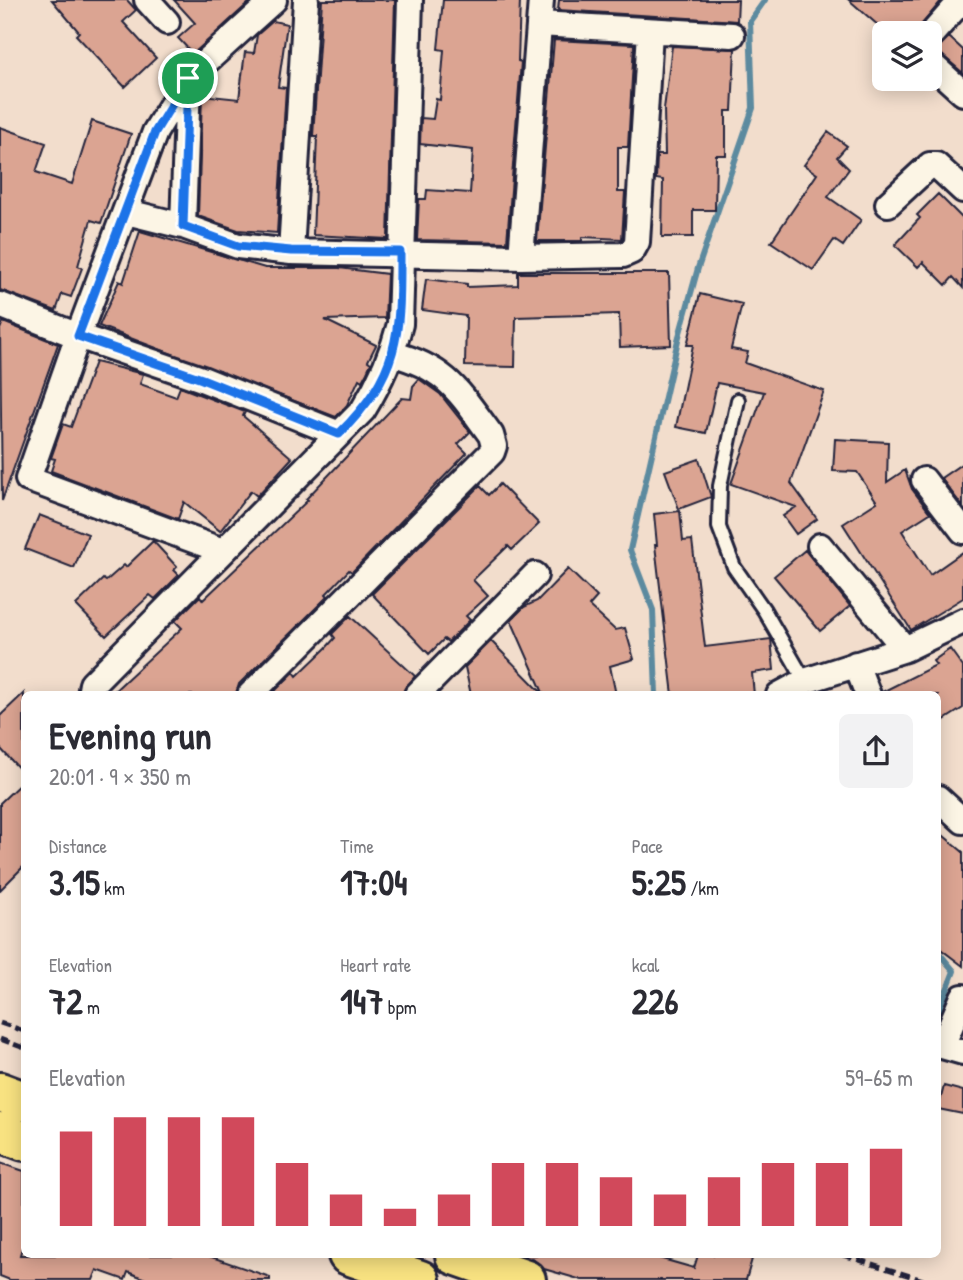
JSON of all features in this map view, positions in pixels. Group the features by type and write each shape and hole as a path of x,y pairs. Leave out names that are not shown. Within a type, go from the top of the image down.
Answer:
{"highway":[{"path":"0,1092 21,1100"},
{"path":"0,1132 21,1140"},
{"path":"357,1258 420,1280"},
{"path":"464,1258 526,1280"}],"street":[{"path":"147,0 167,22"},
{"path":"223,551 28,478 155,132 188,78 274,0"},
{"path":"291,251 306,0"},
{"path":"91,691 92,684 363,410 393,354 400,324 400,252 410,0"},
{"path":"942,22 962,0"},
{"path":"521,257 540,12 650,32 732,35"},
{"path":"127,212 183,226 238,246 291,251 521,257 623,255 632,251 637,242 650,32"},
{"path":"942,74 963,93"},
{"path":"183,226 188,78"},
{"path":"888,204 930,165 936,165 960,182"},
{"path":"0,305 78,336 202,379 339,434"},
{"path":"254,691 492,452 494,446 491,435 440,373 422,361 393,354"},
{"path":"924,480 963,531"},
{"path":"820,546 905,649"},
{"path":"421,691 535,575"},
{"path":"786,691 805,681 905,649 963,621"},
{"path":"856,664 867,691"},
{"path":"941,801 963,821"},
{"path":"948,1051 963,997"}],"lane":[{"path":"738,400 720,486 719,527 734,567 764,610 805,681"}],"building":[{"path":"52,0 127,0 136,10 123,22 156,58 125,87 76,35 79,32"},
{"path":"174,0 252,0 193,54 178,38 195,23"},
{"path":"322,0 395,0 388,239 313,235 317,136 313,136"},
{"path":"443,0 520,0 518,61 521,62 507,242 417,240 419,199 426,199 427,190 470,193 473,150 420,144 421,118 433,119 436,99 440,100 444,50 438,49"},
{"path":"559,0 738,0 737,21 558,10"},
{"path":"849,0 942,0 925,21 873,21"},
{"path":"273,21 287,24 278,87 286,88 277,233 238,230 198,216 202,95 239,99 245,52 254,53 257,35"},
{"path":"949,37 963,50 963,73 942,55 942,44"},
{"path":"554,40 634,44 628,147 618,147 618,192 625,192 622,239 582,237 582,241 537,241"},
{"path":"672,46 735,49 732,111 726,111 726,155 716,155 715,210 693,210 693,237 662,237 663,180 656,179 657,155 665,155 664,109"},
{"path":"92,121 131,134 101,223 91,220 78,266 82,268 71,297 62,294 56,311 0,290 0,127 46,143 36,172 72,184"},
{"path":"828,132 847,146 837,157 849,169 828,197 861,220 843,246 834,240 813,270 771,242 817,174 804,165"},
{"path":"938,194 963,219 963,288 953,277 946,285 923,262 918,267 895,245 920,218 917,215"},
{"path":"140,231 265,268 339,268 387,274 385,318 325,320 376,345 368,361 371,363 367,372 362,381 359,379 347,405 336,417 99,326 119,281 123,283"},
{"path":"518,273 669,273 671,345 620,347 619,314 516,317 515,367 465,366 466,316 422,310 426,279 467,284 467,287 518,285"},
{"path":"700,294 742,304 731,349 748,352 745,363 824,391 791,483 817,519 796,534 783,516 796,507 731,484 764,392 717,383 706,433 676,427 693,345 687,345"},
{"path":"3,322 58,344 2,501 0,329"},
{"path":"95,362 143,374 140,384 176,397 180,387 245,412 243,416 292,458 257,496 251,491 220,531 184,502 178,519 51,471 55,459 51,458 63,424 71,427"},
{"path":"419,379 440,394 470,432 458,444 467,453 352,572 349,570 326,594 328,596 239,684 237,691 114,691 182,628 175,621 200,596 203,600 308,500 306,499 402,398 411,399 413,386"},
{"path":"835,439 888,442 887,482 905,470 912,489 930,513 902,531 930,575 963,552 963,598 911,630 843,524 877,502 857,472 833,471"},
{"path":"699,459 711,497 679,509 665,471"},
{"path":"963,463 963,507 941,478"},
{"path":"500,484 539,524 512,550 508,546 473,580 488,596 466,616 470,620 448,642 444,639 429,654 372,594 480,486 489,495"},
{"path":"680,511 683,541 692,540 705,647 771,639 774,670 752,673 754,691 673,691 655,545 654,514"},
{"path":"39,515 88,534 74,568 25,549"},
{"path":"153,541 177,567 174,570 179,575 155,599 150,595 106,636 76,605 103,579 106,581 124,565 126,567"},
{"path":"805,550 850,606 820,631 774,576"},
{"path":"568,569 597,597 589,606 615,630 625,628 634,659 610,666 615,691 542,691 511,620 524,607 537,601"},
{"path":"350,616 415,676 404,691 275,691 294,672 297,676 326,648 335,638 332,634"},
{"path":"491,641 540,691 470,691 465,667"},
{"path":"950,649 963,667 963,708 941,722 941,691 884,691 936,665 933,661"},
{"path":"21,696 21,771 0,748 0,716"},
{"path":"21,783 21,869 0,890 0,803"},
{"path":"941,834 963,852 963,966 941,949"},
{"path":"944,1086 963,1091 963,1114 941,1110"},
{"path":"0,1163 21,1170 21,1258 215,1258 270,1277 270,1280 148,1280 128,1272 125,1280 97,1270 93,1280 10,1280 0,1276"},
{"path":"528,1258 659,1258 694,1268 697,1258 752,1259 746,1280 582,1280 544,1269"}],"waterway":[{"path":"656,691 653,610 630,550 678,340 698,268 753,108 750,21 765,0"},
{"path":"941,956 954,971 941,1005"}],"railway":[{"path":"0,1023 21,1030"},
{"path":"0,1039 21,1047"},
{"path":"853,1258 923,1280"}],"route":[{"path":"188,78 183,226 238,246 291,251 400,252 400,324 393,354 363,410 339,434 202,379 78,336 155,132 188,78"}]}
